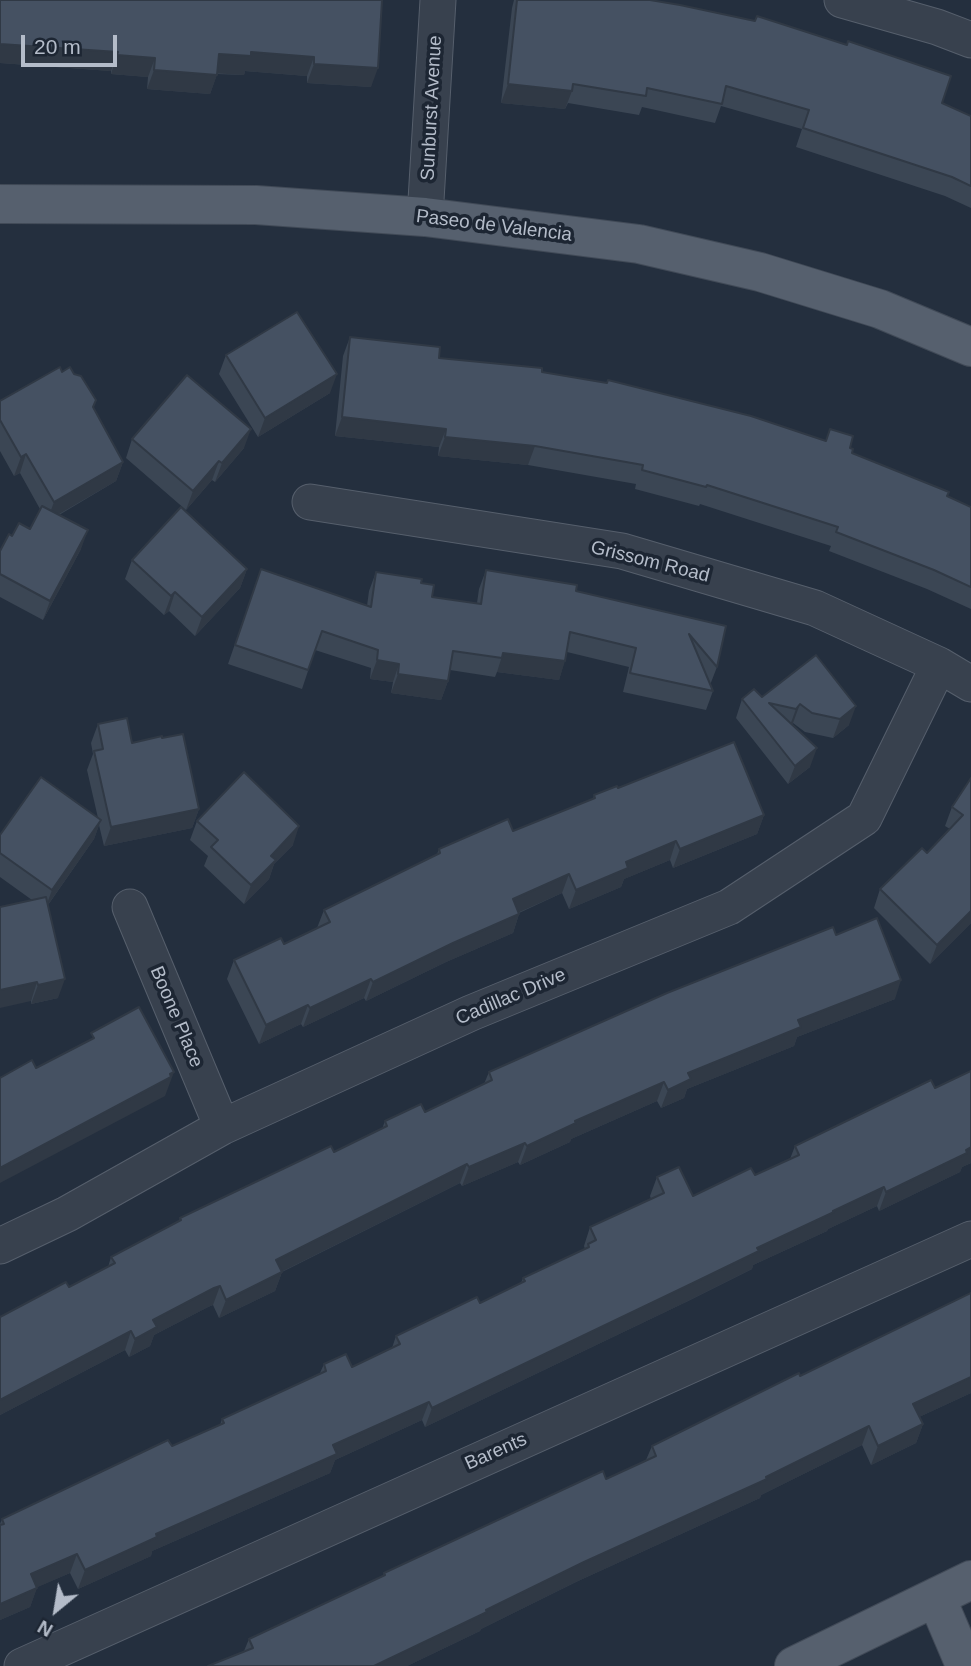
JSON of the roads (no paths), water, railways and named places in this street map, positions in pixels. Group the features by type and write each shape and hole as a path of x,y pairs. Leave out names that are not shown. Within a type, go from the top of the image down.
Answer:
{"main road":[{"name":"Paseo de Valencia","path":"0,204 256,205 425,217 639,244 760,272 880,309 971,347"},
{"path":"794,1666 971,1580"},
{"path":"936,1597 964,1666 971,1662"}],"street":[{"name":"Sunburst Avenue","path":"425,217 438,0"},
{"path":"842,0 937,27 971,40"},
{"name":"Grissom Road","path":"310,502 622,551 816,608 939,665 971,684"},
{"name":"Cadillac Drive","path":"0,1246 67,1214 222,1127 471,1013 729,907 864,818 939,665"},
{"name":"Boone Place","path":"130,907 222,1127"},
{"name":"Barents","path":"22,1666 971,1239"}]}
